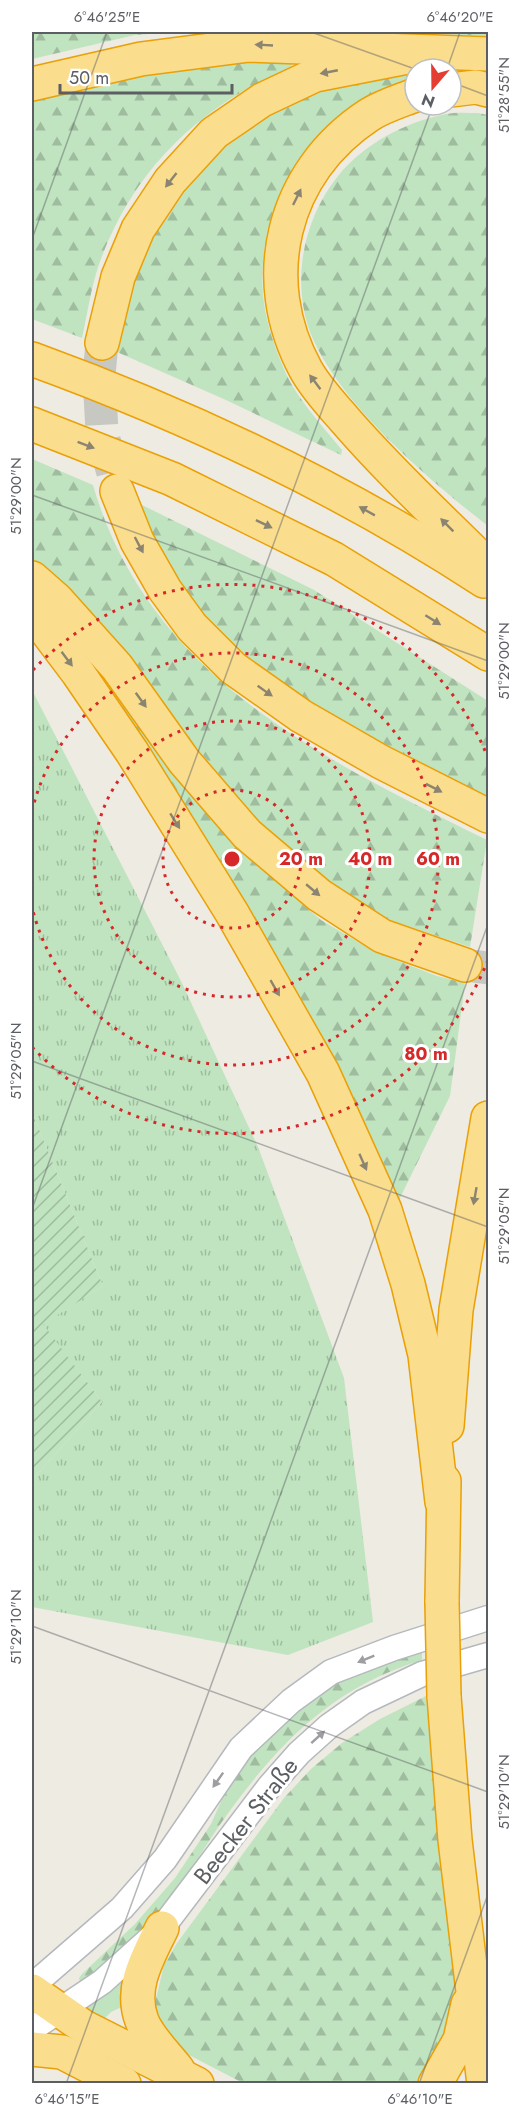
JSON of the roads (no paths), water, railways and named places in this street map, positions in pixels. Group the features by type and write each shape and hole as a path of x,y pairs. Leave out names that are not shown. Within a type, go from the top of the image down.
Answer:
{"highway":[{"path":"32,84 141,59 249,45 489,54"},
{"path":"102,343 118,278 138,229 170,181 214,133 262,100 315,75 428,52"},
{"path":"463,89 476,87 489,90"},
{"path":"403,100 370,115 330,148 304,184 292,208 282,244 280,290 289,331 313,380 363,442 489,566"},
{"path":"32,359 158,408 274,460 422,540 489,584"},
{"path":"32,424 172,479 334,559 489,654"},
{"path":"117,491 136,541 165,590 192,627 233,668 301,716 381,762 489,816"},
{"path":"32,578 57,600 117,667 184,761 247,834 319,896 382,936 465,965"},
{"path":"32,612 78,673 132,752 232,913 323,1073 385,1210 408,1284 424,1354 442,1502"},
{"path":"484,2084 455,1840 444,1696 442,1502 456,1310 489,1118"},
{"path":"162,1928 143,1967 137,1993 138,2007 143,2023 190,2080"},
{"path":"435,2084 460,2040 473,1982"},
{"path":"41,2021 84,2027 190,2080"},
{"path":"41,2021 124,2084"}],"street":[{"name":"Beecker Straße","path":"32,1986 122,1908 165,1859 241,1748 291,1701 332,1672 394,1648 489,1618"},
{"name":"Beecker Straße","path":"41,2021 102,1982 162,1928 269,1786 299,1753 329,1726 363,1702 422,1674 489,1655"}],"tunnel":[{"path":"102,343 99,375 102,432 114,477"},
{"path":"465,965 488,968"}]}
